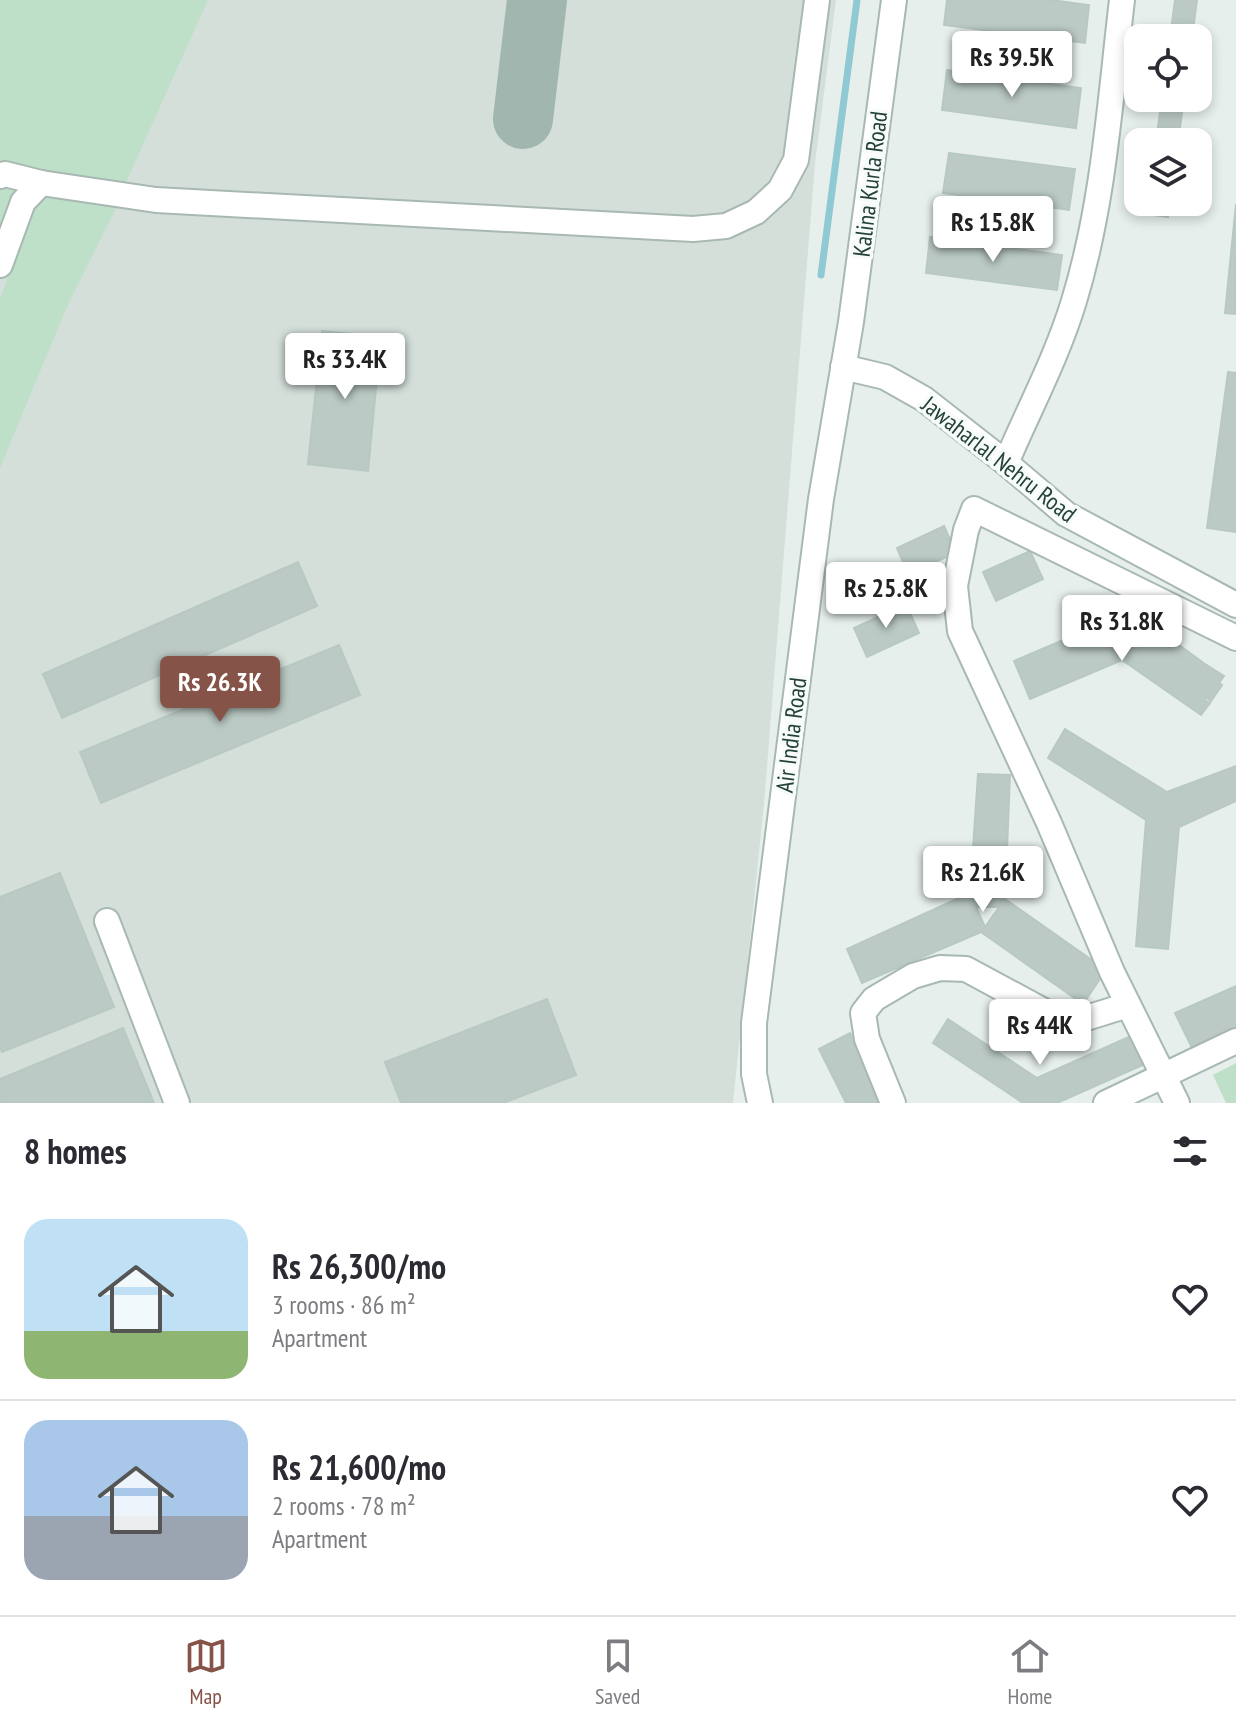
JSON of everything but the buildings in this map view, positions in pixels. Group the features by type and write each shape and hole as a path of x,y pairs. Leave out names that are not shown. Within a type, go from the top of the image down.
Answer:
{"street":[{"path":"0,176 5,174 41,183 156,200 693,229 726,226 756,212 780,190 796,160 817,0"},
{"name":"Kalina Kurla Road","path":"843,367 894,0"},
{"path":"1006,463 1052,361 1074,302 1089,244 1102,176 1122,0"},
{"path":"0,265 23,202 41,183"},
{"name":"Jawaharlal Nehru Road","path":"843,367 885,377 924,399 1066,514 1236,605"},
{"name":"Air India Road","path":"760,1103 754,1074 754,1023 821,499 843,367"},
{"path":"1177,1103 1128,1005 1049,823 960,631 955,586 966,530 974,509 1236,638"},
{"path":"107,921 177,1103"},
{"path":"893,1103 867,1039 863,1013 874,999 913,976 940,968 966,969 1055,1017 1083,1019 1128,1005"},
{"path":"1106,1103 1236,1041"}],"shaded area":[{"path":"0,0 836,0 815,163 764,804 733,1103 0,1103"}],"green space":[{"path":"0,0 208,0 123,189 0,165"},
{"path":"0,183 19,186 0,237"},
{"path":"54,193 117,206 66,309 0,468 0,299 35,204"},
{"path":"1236,1063 1236,1103 1226,1103 1213,1075"}],"waterway":[{"path":"821,275 857,0"}],"taxiway":[{"path":"523,119 537,0"}]}
